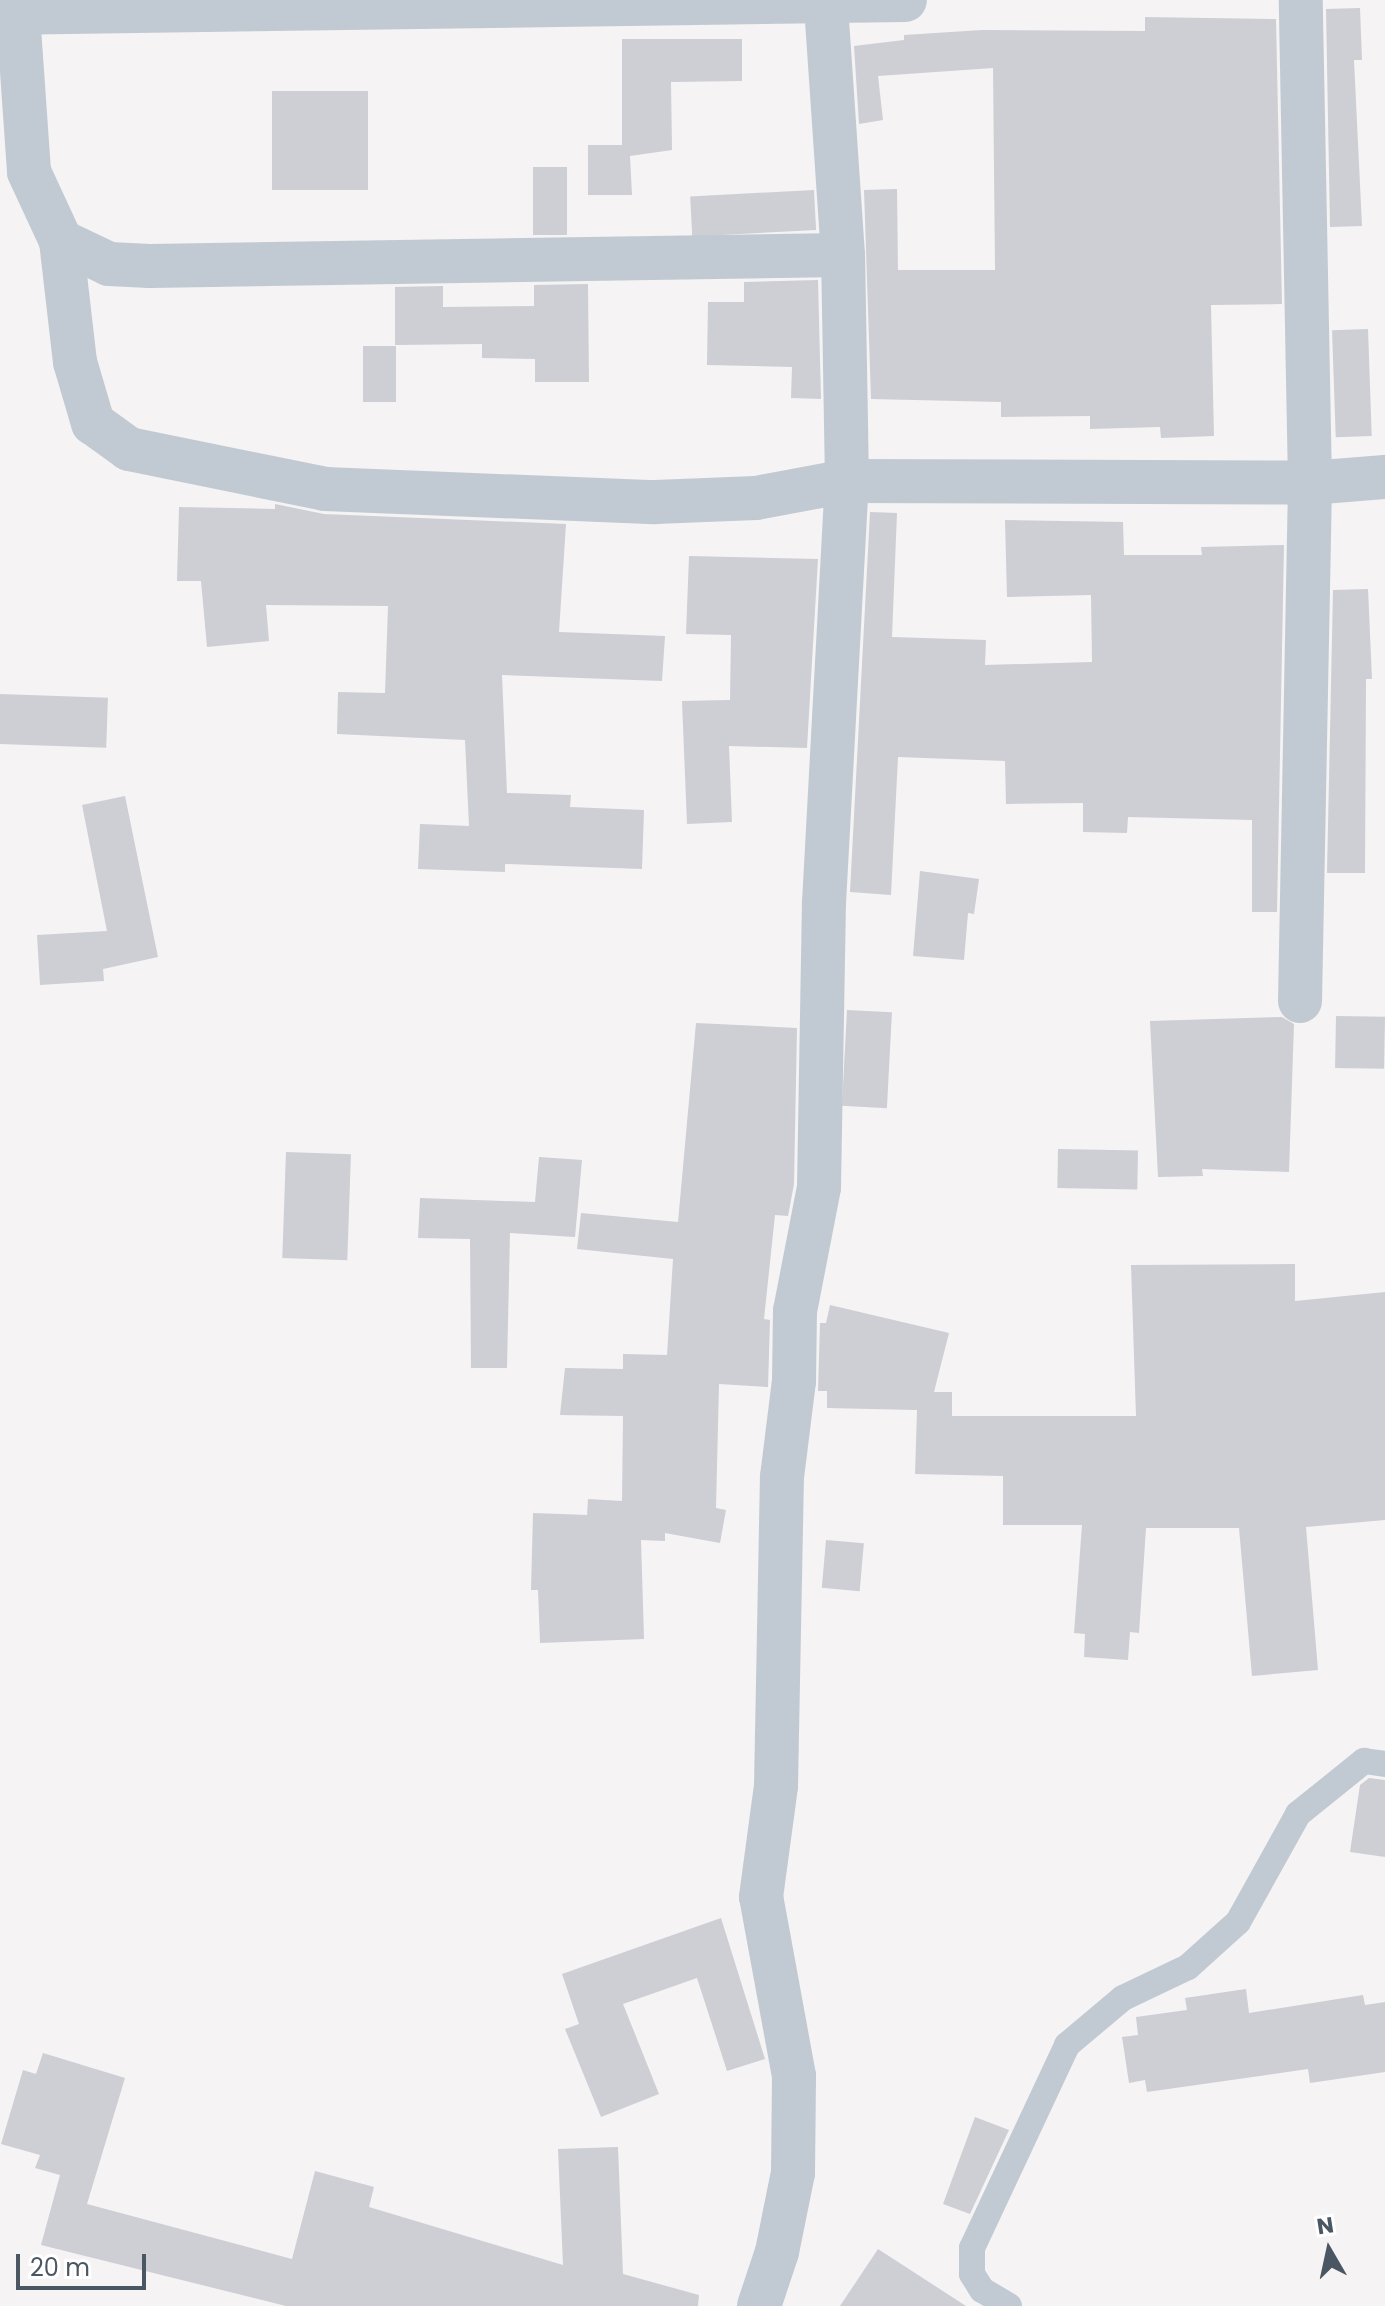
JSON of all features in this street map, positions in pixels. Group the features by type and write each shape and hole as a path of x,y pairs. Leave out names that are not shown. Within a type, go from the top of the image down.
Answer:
{"street":[{"path":"905,0 826,5 9,14 29,172 61,241 75,362 93,423 129,449 325,489 655,502 756,498 847,481 1310,483 1385,477"},
{"path":"1300,1001 1310,483 1301,0"},
{"path":"759,2306 777,2252 793,2173 794,2076 761,1897 776,1786 782,1477 794,1381 795,1311 819,1187 824,903 847,481 843,255 826,5"},
{"path":"61,241 109,264 150,266 843,255"}],"lane":[{"path":"1009,2306 982,2290 972,2274 972,2248 1067,2045 1123,1998 1188,1967 1238,1922 1298,1814 1364,1761 1385,1764"}],"building":[{"path":"1360,8 1362,60 1354,60 1362,226 1330,227 1326,9"},
{"path":"1145,17 1276,19 1282,304 1211,305 1214,436 1161,438 1160,427 1090,429 1090,416 1001,417 1001,402 871,399 864,190 897,189 898,270 995,270 993,68 878,76 883,120 859,124 854,46 904,40 904,35 982,30 1145,31"},
{"path":"622,39 742,39 742,81 671,82 672,150 630,156 632,195 588,195 588,145 622,145"},
{"path":"272,91 368,91 368,190 272,190"},
{"path":"533,167 567,167 567,235 533,235"},
{"path":"814,190 816,230 692,236 690,196"},
{"path":"818,280 821,399 791,398 792,367 707,365 708,302 744,302 744,282"},
{"path":"588,284 589,382 535,382 535,359 482,358 482,344 395,345 395,287 443,286 443,307 534,306 534,285"},
{"path":"1368,329 1372,436 1336,437 1332,330"},
{"path":"363,346 396,346 396,402 363,402"},
{"path":"275,504 324,514 566,524 559,632 665,636 662,681 502,675 507,793 571,795 570,807 644,810 642,869 505,864 505,872 418,869 420,824 469,826 465,740 337,734 338,692 385,693 388,606 266,605 269,641 207,647 201,581 177,581 179,507 275,509"},
{"path":"870,512 897,513 892,637 986,640 985,665 1092,662 1091,595 1007,597 1005,520 1123,522 1124,555 1202,555 1201,547 1284,545 1277,912 1252,912 1252,820 1128,817 1127,833 1083,832 1083,803 1006,804 1005,761 898,757 891,895 850,892"},
{"path":"689,556 818,559 807,748 729,746 732,822 687,824 682,701 730,700 731,635 686,634"},
{"path":"1368,589 1372,679 1366,679 1365,873 1327,873 1333,590"},
{"path":"0,694 108,698 106,748 0,744"},
{"path":"125,796 158,957 103,969 104,981 40,985 37,935 107,931 82,805"},
{"path":"920,871 979,879 974,914 968,913 964,960 913,956"},
{"path":"847,1010 892,1012 887,1108 842,1106"},
{"path":"1336,1016 1385,1017 1384,1069 1335,1068"},
{"path":"1282,1017 1294,1024 1289,1172 1202,1169 1203,1176 1158,1177 1150,1021"},
{"path":"696,1023 797,1028 794,1184 788,1216 775,1215 764,1319 770,1320 768,1387 719,1384 716,1508 726,1510 720,1543 665,1533 665,1541 641,1540 644,1639 540,1643 538,1590 531,1590 533,1513 587,1515 588,1499 622,1501 623,1416 560,1415 565,1368 623,1369 623,1354 667,1355 673,1259 577,1249 581,1213 678,1222"},
{"path":"1058,1149 1138,1150 1137,1189 1057,1188"},
{"path":"286,1152 351,1154 347,1260 282,1258"},
{"path":"539,1157 582,1160 575,1237 510,1233 507,1368 471,1368 470,1239 418,1238 420,1198 535,1202"},
{"path":"1295,1264 1295,1301 1385,1292 1385,1520 1306,1527 1318,1670 1252,1676 1239,1528 1146,1528 1139,1633 1130,1632 1128,1660 1084,1657 1085,1634 1074,1633 1082,1525 1003,1525 1003,1476 915,1474 917,1410 827,1408 827,1391 818,1391 820,1323 826,1323 830,1305 949,1333 934,1392 952,1392 952,1416 1136,1416 1131,1265"},
{"path":"826,1540 864,1543 860,1591 822,1588"},
{"path":"1369,1778 1385,1780 1385,1857 1350,1852 1360,1785"},
{"path":"721,1918 765,2059 727,2071 697,1978 623,2004 659,2094 601,2117 565,2029 579,2024 562,1974"},
{"path":"1246,1989 1249,2013 1363,1995 1365,2005 1385,2002 1385,2072 1310,2083 1308,2069 1147,2092 1145,2080 1129,2083 1122,2037 1138,2035 1136,2017 1187,2010 1185,1998"},
{"path":"43,2053 125,2078 87,2204 292,2259 315,2171 374,2187 369,2207 563,2265 558,2149 618,2147 623,2274 699,2295 698,2306 286,2306 41,2245 60,2175 35,2168 40,2155 1,2144 23,2070 36,2074"},
{"path":"975,2117 1009,2130 970,2214 943,2204"},
{"path":"878,2249 966,2306 840,2306"}]}
